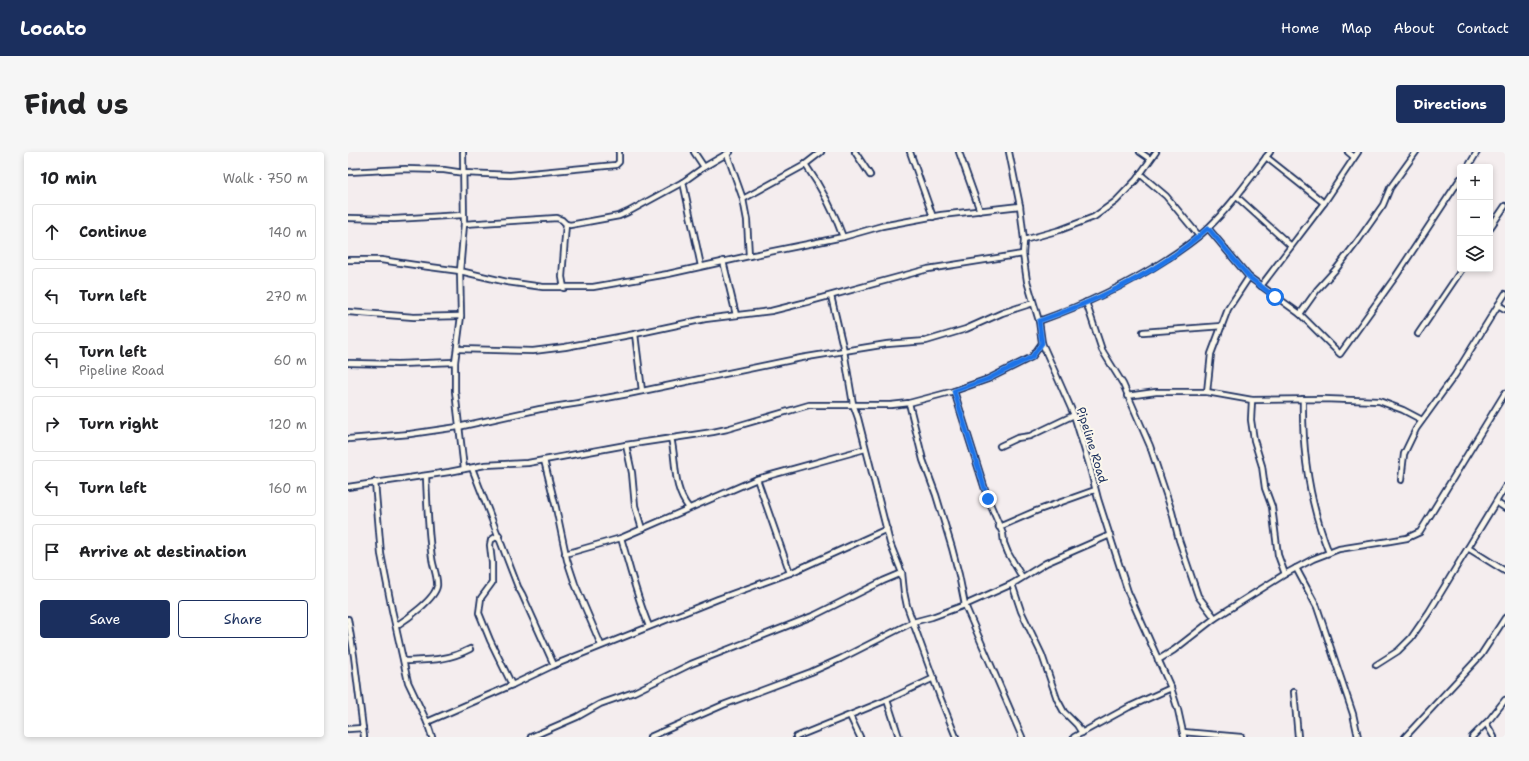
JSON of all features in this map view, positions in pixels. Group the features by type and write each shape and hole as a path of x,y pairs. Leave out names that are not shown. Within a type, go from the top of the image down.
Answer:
{"street":[{"path":"463,152 464,224 460,271 461,316 458,349 455,362 454,392 464,469"},
{"path":"348,172 405,169 444,170 464,174 510,175 616,165 618,162 619,152"},
{"path":"694,152 704,167"},
{"path":"743,199 805,164 821,152"},
{"path":"855,152 870,174"},
{"path":"910,152 933,217"},
{"path":"959,152 980,211"},
{"name":"Pipeline Road","path":"1009,152 1020,206 1024,240 1023,254 1033,303 1039,321 1042,343 1074,414 1095,490 1128,592 1171,688 1183,734"},
{"path":"1140,152 1150,159"},
{"path":"1024,240 1060,230 1094,217 1116,201 1140,174 1156,152"},
{"path":"1039,321 1062,313 1147,272 1191,243 1208,228 1236,197 1270,152"},
{"path":"1348,152 1354,157"},
{"path":"1261,286 1324,203 1358,152"},
{"path":"1300,314 1317,290 1337,268 1357,242 1383,205 1390,188 1416,152"},
{"path":"1470,164 1477,152"},
{"path":"464,224 557,218 570,225 619,216 683,182 704,167 728,153 743,199 747,220 749,256"},
{"path":"1266,157 1324,203"},
{"path":"805,164 818,182 837,219 843,237"},
{"path":"1140,174 1166,196 1199,236"},
{"path":"683,182 701,266"},
{"path":"1208,228 1249,277 1300,314 1340,354 1396,276 1457,184"},
{"path":"1236,197 1291,246"},
{"path":"348,260 381,260 460,271 507,282 543,287 593,287 668,274 723,261 843,237 882,226 933,217 1020,206"},
{"path":"1493,224 1505,206"},
{"path":"348,218 394,220 463,215"},
{"path":"564,288 562,277 566,224"},
{"path":"458,349 533,351 565,347 705,319 770,311 928,269 1023,254"},
{"path":"723,261 736,316"},
{"path":"1418,334 1460,272"},
{"path":"1207,392 1212,354 1228,309 1249,277"},
{"path":"1402,480 1404,454 1416,429 1455,375 1505,294"},
{"path":"831,296 844,351 853,404 858,418 890,543 902,573 904,592 913,622 956,737"},
{"path":"1086,302 1102,350 1123,384 1150,446 1198,596 1215,618"},
{"path":"348,439 410,434 458,427 540,409 642,391 801,358 886,344 926,341 966,329 1002,313 1033,303"},
{"path":"1498,304 1505,309"},
{"path":"348,312 414,317 461,316"},
{"path":"1143,332 1222,326"},
{"path":"636,334 642,391"},
{"path":"348,487 426,476 485,465 528,464 626,445 727,429 809,405 891,405 909,403 954,391 988,379 1032,357 1042,343"},
{"path":"348,363 398,364 455,362"},
{"path":"954,391 981,479 1003,534 1004,543 1022,577"},
{"path":"1127,396 1156,392 1207,392 1252,400 1379,401 1403,410 1422,420"},
{"path":"1158,660 1174,650 1215,618 1296,568 1329,553 1345,548 1407,538 1420,532 1505,393"},
{"path":"1252,400 1251,420 1254,440 1262,466 1265,488 1272,507 1278,555 1285,574"},
{"path":"1303,400 1303,432 1306,463 1321,534 1329,553"},
{"path":"909,403 923,460 936,495 952,548 959,575 964,605 1022,737"},
{"path":"1000,446 1017,438 1030,436 1074,414"},
{"path":"671,438 674,451 678,489 688,508"},
{"path":"626,445 632,473 635,506 642,529"},
{"path":"565,554 621,538 757,479 865,449"},
{"path":"544,460 556,508 565,554 575,584 601,645"},
{"path":"472,468 518,587 554,665"},
{"path":"396,626 413,616 433,593 437,586 432,558 428,519 426,476"},
{"path":"757,479 790,573"},
{"path":"375,482 381,554 408,682 427,722 432,737"},
{"path":"1376,665 1398,651 1411,638 1429,612 1505,487"},
{"path":"999,527 1036,511 1095,490"},
{"path":"1496,502 1505,508"},
{"path":"427,722 601,645 718,599 790,573 887,529"},
{"path":"499,535 491,540 492,583 482,598 479,613 490,640 512,685"},
{"path":"650,737 723,705 811,672 913,622 932,617 964,605 1012,584 1046,563 1110,535"},
{"path":"621,538 633,576 636,594 648,626"},
{"path":"1468,548 1505,571"},
{"path":"1296,568 1317,607 1358,737"},
{"path":"531,737 577,717 600,704 634,692 691,664 815,615 882,581 902,573"},
{"path":"1012,584 1021,611 1042,655 1057,699 1064,712 1077,725 1082,733"},
{"path":"1405,737 1481,655 1505,618"},
{"path":"348,620 364,737"},
{"path":"404,662 439,660 459,655 470,649"},
{"path":"796,737 803,736 850,716 934,678"},
{"path":"1074,737 1129,707 1171,688"},
{"path":"1294,692 1298,737"},
{"path":"887,700 899,737"},
{"path":"1472,737 1505,700"},
{"path":"850,716 860,737"},
{"path":"1486,723 1494,737"},
{"path":"348,729 363,728"},
{"path":"1183,734 1241,737"}],"route":[{"path":"988,499 954,391 988,379 1032,357 1042,343 1039,321 1100,297 1147,272 1191,243 1208,228 1249,277 1275,297"}]}
